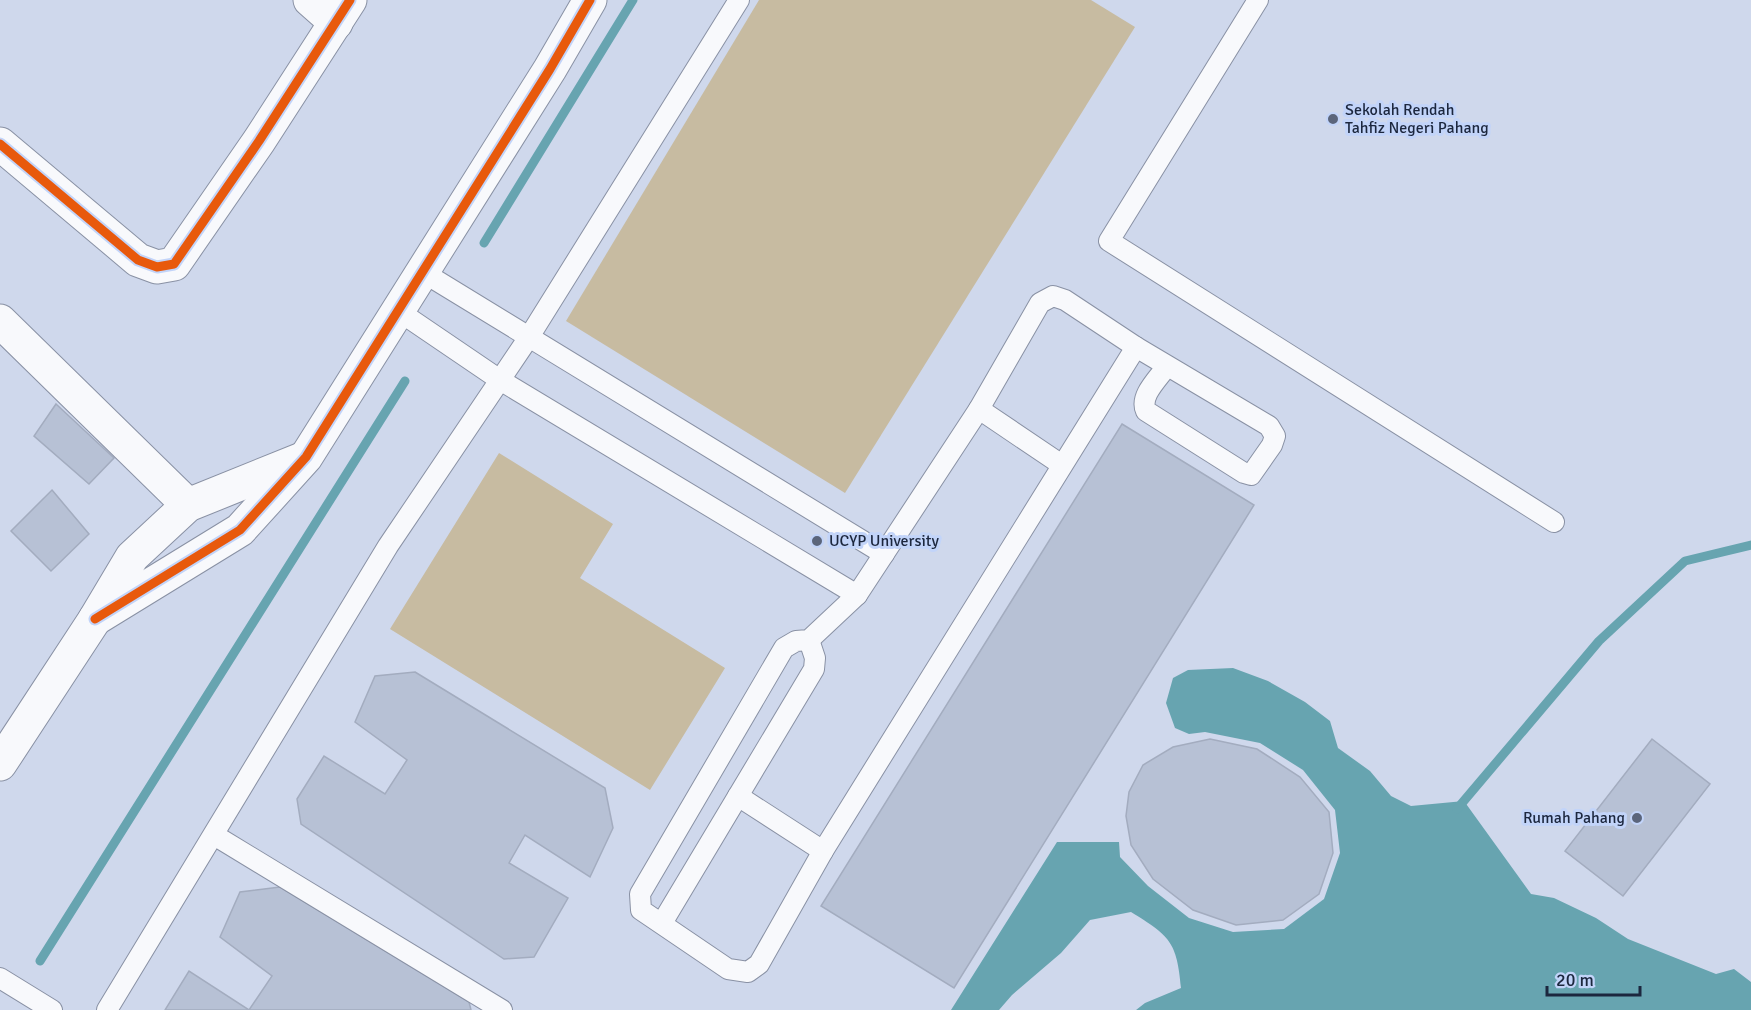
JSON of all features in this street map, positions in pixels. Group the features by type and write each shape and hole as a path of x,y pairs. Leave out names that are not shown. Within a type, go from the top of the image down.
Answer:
{"street":[{"path":"0,144 138,260 157,267 174,264 259,141 343,11 310,0"},
{"path":"95,619 240,530 306,457 550,69 590,0"},
{"path":"0,321 188,505"},
{"path":"0,764 95,619 132,557 188,505 306,457"}],"lane":[{"path":"107,1010 388,546 529,338 739,0"},
{"path":"1258,0 1109,241 1554,522"},
{"path":"421,271 884,554"},
{"path":"1136,347 823,851 759,964 748,972 728,969 641,910 640,894 784,648 796,641 808,640 857,595 979,409 1040,303 1053,296 1065,300 1136,347 1269,426 1275,436 1272,445 1251,475 1244,473 1146,411 1143,405 1145,397 1167,366"},
{"path":"397,310 500,380 857,595"},
{"path":"979,409 1062,465"},
{"path":"662,923 814,669 815,658 808,640"},
{"path":"738,796 823,851"},
{"path":"214,835 502,1010"},
{"path":"0,978 52,1010"}],"shaded area":[{"path":"759,0 1091,0 1135,27 845,493 566,321"},
{"path":"499,453 613,524 580,578 725,668 650,790 390,629"}],"water":[{"path":"1233,668 1268,681 1305,702 1330,721 1338,748 1370,771 1391,796 1411,806 1464,801 1531,894 1554,898 1596,918 1628,939 1716,974 1734,969 1751,982 1751,1010 1136,1010 1145,1003 1181,988 1177,960 1169,942 1163,934 1131,912 1090,920 1061,953 1012,995 999,1010 951,1010 1057,842 1119,842 1120,857 1148,886 1189,918 1233,932 1284,929 1324,899 1340,853 1335,810 1303,770 1260,743 1205,732 1189,734 1175,728 1166,703 1173,678 1188,670"}],"building":[{"path":"56,404 114,458 89,484 34,436"},
{"path":"1122,424 1254,505 954,988 821,906"},
{"path":"52,490 89,534 51,571 11,531"},
{"path":"415,672 605,788 613,828 590,877 525,835 509,863 568,898 534,957 504,959 301,824 297,799 324,756 385,794 407,760 355,722 375,676"},
{"path":"1210,739 1257,749 1300,777 1329,812 1333,853 1319,894 1283,920 1236,925 1193,910 1153,879 1131,845 1126,816 1129,792 1143,765 1173,747"},
{"name":"Rumah Pahang","path":"1652,739 1710,784 1623,896 1565,851"},
{"path":"280,887 469,1002 471,1010 249,1010 272,976 220,937 240,892"},
{"path":"189,971 249,1010 165,1010"}],"waterway":[{"path":"484,243 633,0"},
{"path":"40,961 405,381"},
{"path":"1457,809 1599,641 1685,561 1751,545"}],"cycle path":[{"path":"0,144 138,260 157,267 174,264 259,141 350,0"},
{"path":"95,619 240,530 306,457 550,69 590,0"}],"place":[{"name":"Sekolah Rendah Tahfiz Negeri Pahang","path":"1333,119"},
{"name":"UCYP University","path":"817,541"},
{"name":"Rumah Pahang","path":"1637,818"}]}
